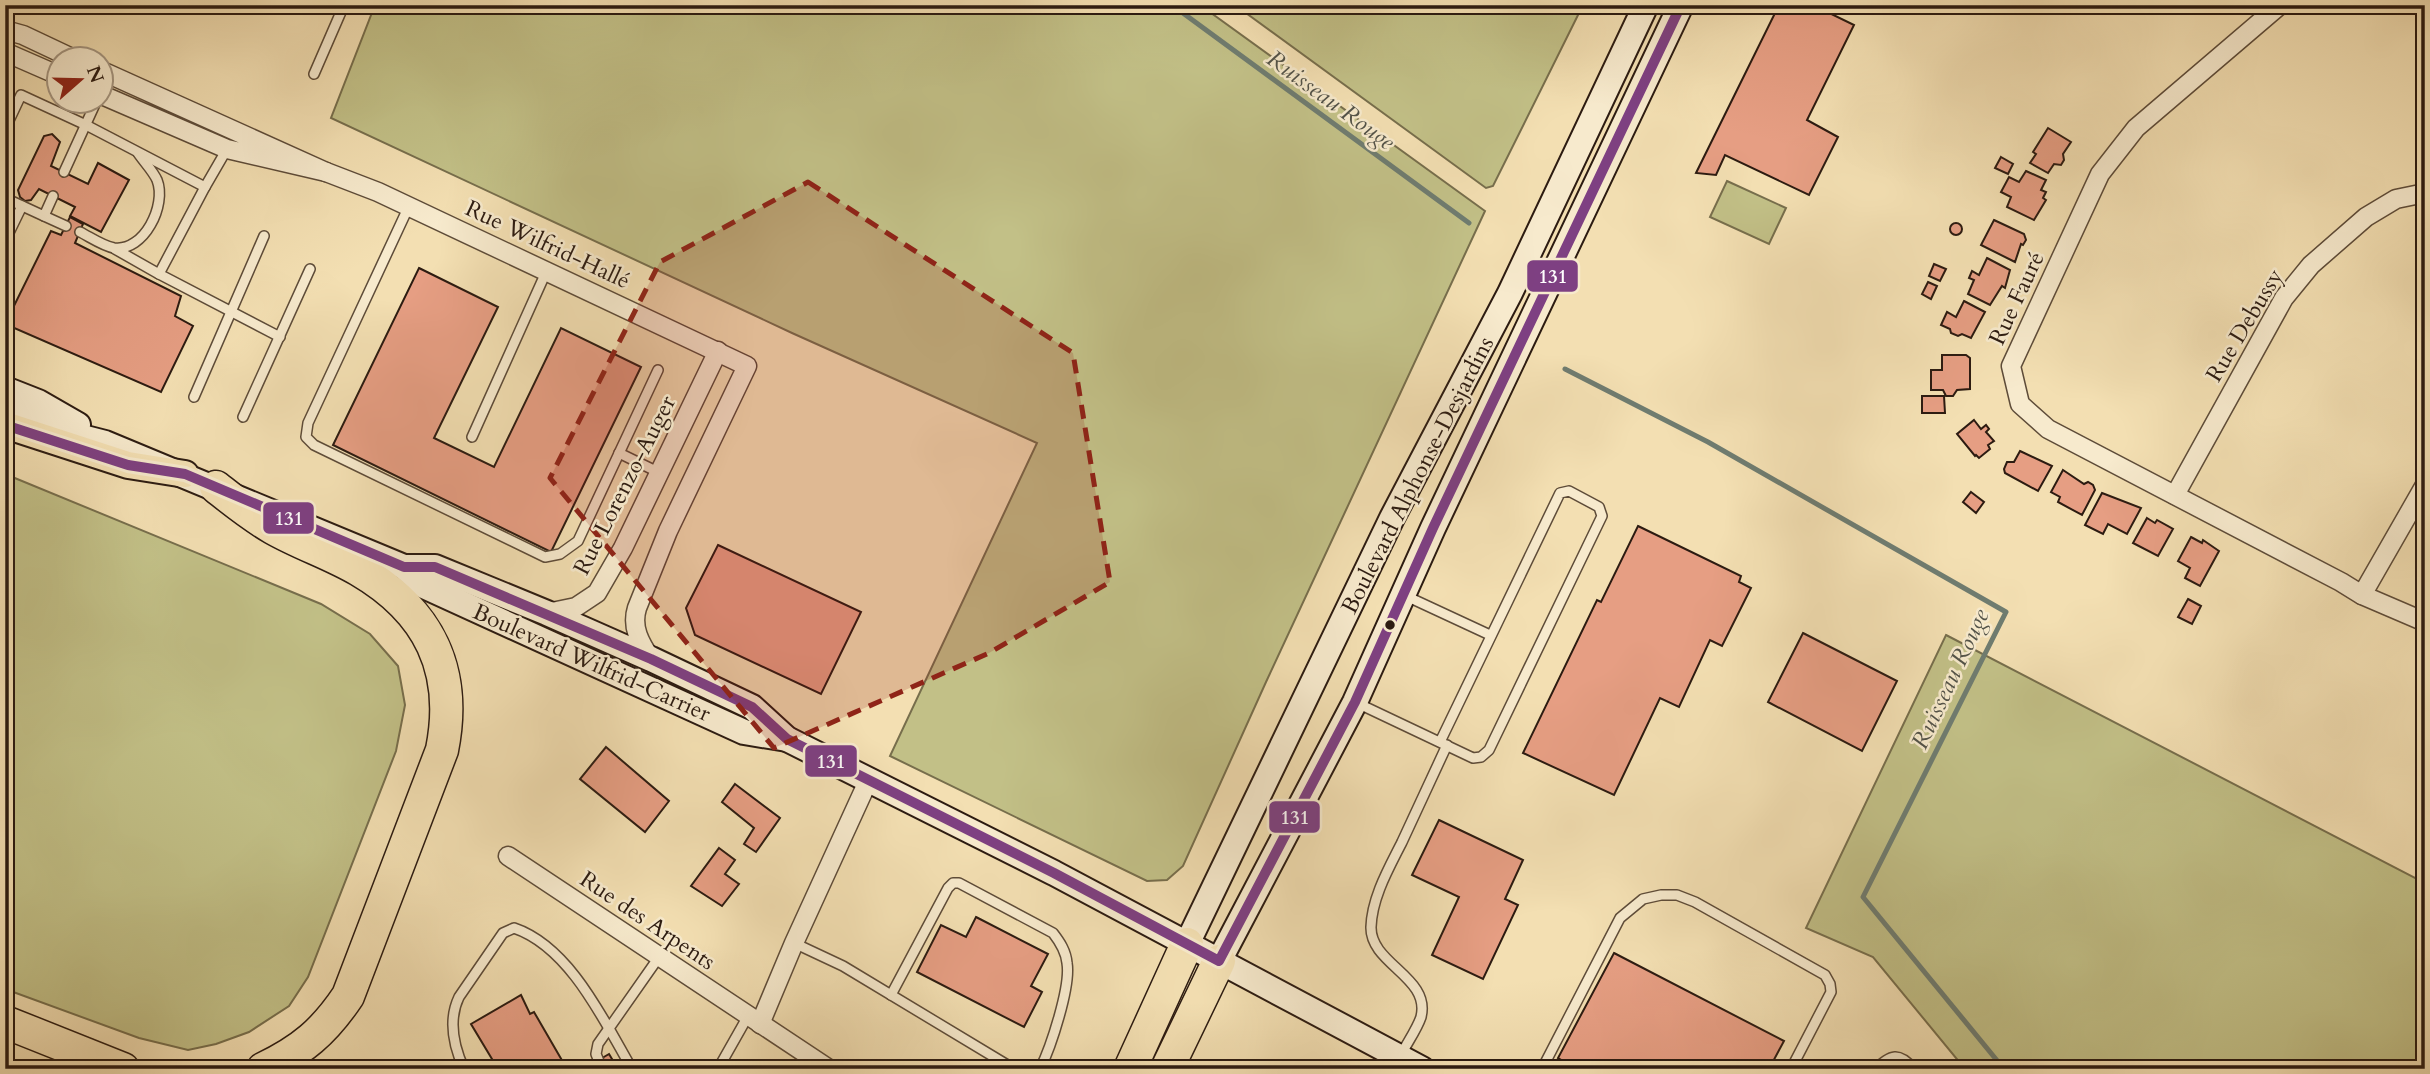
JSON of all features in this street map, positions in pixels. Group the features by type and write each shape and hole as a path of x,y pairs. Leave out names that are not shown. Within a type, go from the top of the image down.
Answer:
{"highway":[{"path":"216,487 246,512 359,570 390,591 409,609 428,635 443,671 448,698 442,750 348,996 332,1020 316,1037 286,1058 263,1069"},
{"path":"1130,1069 1187,944"},
{"path":"1167,1069 1219,961"},
{"path":"5,1022 123,1069"},
{"path":"5,1035 82,1069"}],"main road":[{"name":"Boulevard Alphonse-Desjardins","path":"1187,944 1392,518 1510,293 1646,5"},
{"name":"Boulevard Alphonse-Desjardins","path":"1219,961 1355,702 1433,528 1681,5"},
{"name":"Boulevard Wilfrid-Carrier","path":"5,388 38,402 105,443"},
{"name":"Boulevard Wilfrid-Carrier","path":"5,410 62,432 105,443 216,487 404,567 425,586 744,732 787,739 1187,944 1416,1066"},
{"path":"5,425 128,465 185,474"},
{"name":"Boulevard Wilfrid-Carrier","path":"404,567 435,567 651,659 752,706 787,739"}],"street":[{"name":"Rue Fauré","path":"2280,5 2136,128 2101,174 2011,366 2020,404 2048,429 2362,595 2425,622"},
{"path":"5,30 46,46"},
{"path":"5,52 46,70"},
{"name":"Rue Wilfrid-Hallé","path":"116,77 326,172 409,206 747,366 668,531 634,617 641,645 651,659"},
{"name":"Rue Wilfrid-Hallé","path":"116,101 227,149 326,172"},
{"name":"Rue Debussy","path":"2175,495 2284,298 2311,265 2366,217 2396,199 2425,193"},
{"name":"Rue Lorenzo-Auger","path":"547,613 576,607 597,593 612,570 718,351"},
{"path":"2362,595 2425,485"},
{"path":"754,1020 794,943 869,779"},
{"name":"Rue des Arpents","path":"508,856 829,1069"}],"lane":[{"path":"314,74 344,5"},
{"path":"5,129 21,95 86,125 205,187"},
{"path":"64,172 90,116"},
{"path":"159,274 227,149"},
{"path":"111,247 122,248 146,232 161,201 157,180 138,152"},
{"path":"44,216 53,196"},
{"path":"5,198 66,226"},
{"path":"5,241 22,206"},
{"path":"409,206 308,423 306,437 314,445 545,557 560,554 578,541 658,370"},
{"path":"80,232 279,337"},
{"path":"194,397 264,236"},
{"path":"243,417 310,269"},
{"path":"472,437 547,270"},
{"path":"619,453 660,473"},
{"path":"1355,702 1444,743 1473,758 1481,757 1489,750 1602,516 1600,507 1569,491 1560,493 1490,635 1444,743 1379,891 1371,928 1373,938 1380,951 1415,989 1422,1006 1416,1066"},
{"path":"1404,595 1490,635"},
{"path":"891,995 948,888 953,883 967,887 1053,933 1065,953 1068,963 1065,992 1051,1043 1040,1069"},
{"path":"1542,1069 1620,918 1643,900 1661,895 1676,895 1695,902 1825,975 1831,992 1791,1069"},
{"path":"464,1069 458,1056 452,1024 453,1008 507,930 514,928 562,960 632,1069"},
{"path":"794,943 843,966 1014,1069"},
{"path":"602,1069 596,1054 598,1044 659,957"},
{"path":"718,1069 754,1020"},
{"path":"1875,1069 1896,1056 1906,1060 1914,1069"}],"highlighted area":[{"path":"808,182 1073,353 1110,582 989,653 774,748 550,478 660,262"}],"shaded area":[{"path":"375,5 1200,5 1485,211 1183,866 1167,880 1147,881 890,756 1037,443 792,333 331,118"},
{"path":"1235,5 1583,5 1493,186 1486,188"},
{"path":"1727,181 1786,208 1769,244 1710,217"},
{"path":"5,474 321,604 370,634 398,666 405,705 396,751 308,977 289,1006 249,1032 216,1044 188,1050 139,1038 5,989"},
{"path":"1946,635 2425,883 2425,1069 1965,1069 1873,957 1806,928"}],"building":[{"path":"1779,5 1813,5 1854,25 1807,120 1838,137 1809,195 1725,155 1716,175 1696,173"},
{"path":"2048,128 2071,142 2063,154 2061,165 2054,164 2048,173 2030,163 2036,154 2033,152"},
{"path":"52,134 60,142 51,166 88,184 98,163 129,180 101,232 70,216 75,207 39,189 31,200 25,201 20,197 18,190 44,136"},
{"path":"2001,157 2013,164 2008,174 1995,168"},
{"path":"2026,171 2046,180 2041,190 2046,192 2043,198 2046,200 2034,220 2007,207 2011,197 2001,192 2009,177 2019,182"},
{"path":"70,217 83,224 75,243 181,296 175,316 193,326 161,392 5,324 51,231 61,235"},
{"path":"1994,220 2024,234 2026,240 2021,244 2015,262 1981,245"},
{"path":"1956,223 1962,229 1956,235 1950,229"},
{"path":"1987,258 2010,270 2005,288 2002,286 1990,305 1968,294 1974,280 1969,278 1972,271 1979,275"},
{"path":"1934,264 1946,269 1940,281 1929,276"},
{"path":"419,268 498,307 434,438 494,467 561,328 641,367 551,552 333,445"},
{"path":"1928,282 1937,286 1931,299 1922,294"},
{"path":"1964,301 1985,312 1971,338 1951,333 1950,329 1941,325 1947,312 1956,317"},
{"path":"1942,355 1966,355 1970,358 1970,389 1957,390 1953,396 1946,396 1943,390 1931,390 1931,370 1942,370"},
{"path":"1922,396 1944,396 1945,413 1922,413"},
{"path":"1974,420 1981,429 1986,425 1989,429 1986,432 1994,441 1988,445 1990,449 1979,458 1957,434"},
{"path":"2020,451 2052,466 2038,491 2005,473 2007,462 2014,462"},
{"path":"2063,470 2084,484 2088,482 2093,485 2095,490 2082,515 2058,502 2060,497 2051,492"},
{"path":"1971,492 1984,502 1976,513 1963,502"},
{"path":"2102,493 2141,508 2127,534 2108,524 2103,534 2085,525"},
{"path":"2147,518 2173,529 2158,556 2133,543"},
{"path":"1638,526 1741,576 1739,582 1751,588 1722,646 1710,640 1679,707 1660,698 1614,795 1523,753 1597,600 1601,602"},
{"path":"2191,537 2202,543 2203,540 2219,551 2200,586 2185,578 2190,568 2178,561"},
{"path":"718,545 861,612 821,694 695,635 686,608"},
{"path":"2188,599 2201,606 2192,624 2178,617"},
{"path":"1803,633 1897,681 1862,751 1768,702"},
{"path":"606,747 669,801 645,832 580,779"},
{"path":"735,784 780,818 756,852 744,844 754,828 722,802"},
{"path":"1439,820 1523,860 1505,899 1518,905 1483,979 1432,955 1459,897 1412,875"},
{"path":"719,848 735,860 725,874 739,884 722,906 691,886"},
{"path":"976,917 1048,954 1031,986 1042,992 1024,1027 917,972 941,925 966,937"},
{"path":"1614,953 1784,1041 1769,1069 1577,1069 1558,1058"},
{"path":"521,995 530,1014 534,1012 567,1069 498,1069 471,1024"},
{"path":"609,1054 618,1069 584,1069 597,1061"}],"waterway":[{"name":"Ruisseau Rouge","path":"1172,5 1469,223"},
{"name":"Ruisseau Rouge","path":"1565,369 1708,442 2006,612 1863,897 2004,1069"}],"transit line":[{"name":"131","path":"5,425 128,465 185,474 404,567 435,567 651,659 752,707 787,739 1054,873 1219,961 1355,702 1433,528 1681,5"}]}
